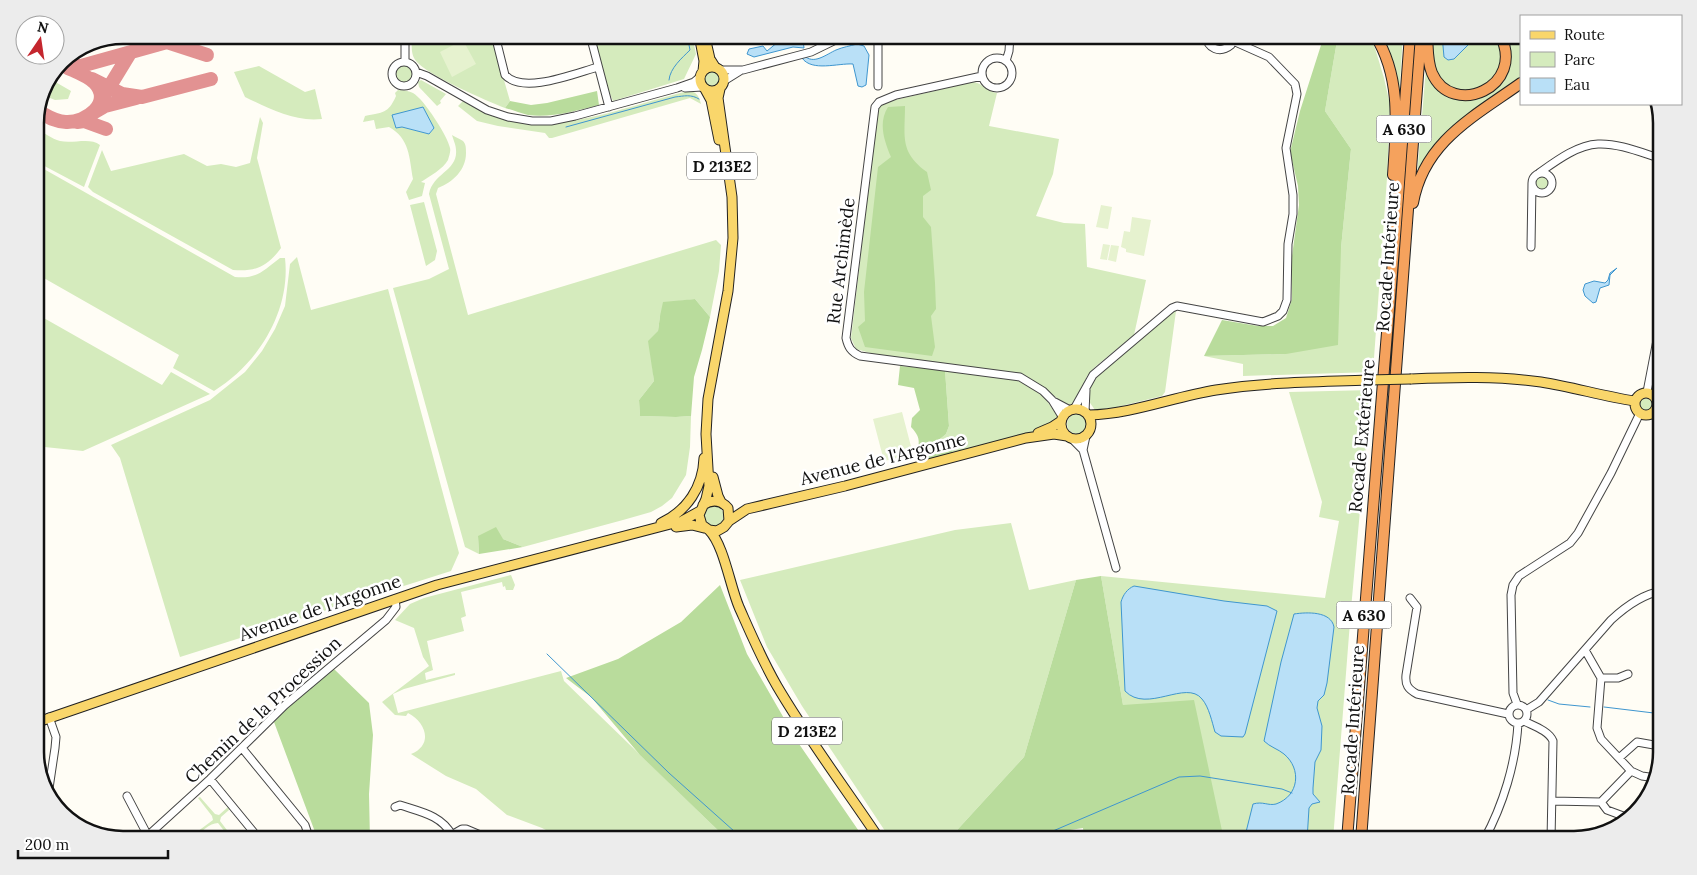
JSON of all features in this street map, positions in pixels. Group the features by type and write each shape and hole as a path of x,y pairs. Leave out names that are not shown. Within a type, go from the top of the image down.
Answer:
{"highway":[{"path":"1379,44 1391,76 1396,101 1392,208 1396,224"},
{"name":"Rocade Extérieure","path":"1348,831 1409,44"},
{"name":"Rocade Intérieure","path":"1361,831 1398,367 1420,44"},
{"path":"1428,44 1429,66 1437,82 1450,92 1471,95 1488,89 1503,73 1506,58 1504,44"},
{"path":"1407,215 1413,204 1422,172 1443,142 1467,119 1520,86"}],"main road":[{"path":"701,44 704,60 701,74 704,88 713,92 722,85 724,75 710,59 707,44"},
{"path":"701,74 708,68 718,69"},
{"name":"D 213E2","path":"701,508 709,486 706,434 708,399 728,291 733,231 732,196 718,98 722,85"},
{"name":"D 213E2","path":"704,88 711,100 718,138 732,245"},
{"path":"1117,413 1100,422 1080,439 1070,438 1062,430 1062,419 1072,410 1087,414 1117,413 1202,393 1237,387 1274,384 1477,377 1524,380 1634,401"},
{"name":"D 213E2","path":"712,384 711,460 716,493 723,504"},
{"path":"1653,395 1647,392 1640,393 1634,401 1635,408 1640,413 1650,414 1653,412"},
{"path":"632,535 676,515 693,496 701,477 704,463 704,421 708,399"},
{"path":"1087,414 1092,425 1088,433"},
{"name":"Avenue de l'Argonne","path":"747,509 845,486 1026,438 1052,428 1062,419"},
{"name":"Avenue de l'Argonne","path":"1026,438 1054,434 1070,438"},
{"path":"712,501 747,509 717,531 707,529 699,520 701,508 712,501"},
{"path":"723,504 729,512 726,524"},
{"name":"Avenue de l'Argonne","path":"44,719 456,579 682,521 701,508"},
{"name":"D 213E2","path":"726,524 723,536 724,546 743,616"},
{"name":"Avenue de l'Argonne","path":"619,538 683,526 707,529"},
{"name":"D 213E2","path":"707,529 713,534 719,546 731,587 760,655 778,687 874,831"}],"street":[{"path":"405,62 406,44"},
{"path":"497,44 505,75 510,80 535,84 598,67"},
{"path":"592,44 609,107"},
{"path":"718,69 743,70 818,50 829,44"},
{"path":"878,44 878,86"},
{"path":"1006,61 1009,44"},
{"path":"1209,44 1219,50 1228,48 1230,44"},
{"path":"1072,410 1092,375 1176,306 1263,322 1275,318 1285,308 1288,290 1288,244 1294,204 1293,185 1286,158 1286,148 1297,89 1295,84 1270,56 1246,44"},
{"path":"1001,59 1006,61 1012,72 1007,84 998,88 985,82 982,76 984,67 991,60 1001,59"},
{"path":"405,62 412,65 416,72 415,79 407,86 400,85 394,81 392,75 398,63 405,62"},
{"path":"722,85 743,70"},
{"path":"416,72 427,76 487,110 508,117 532,121 551,120 609,107 694,82 701,74"},
{"name":"Rue Archimède","path":"982,76 896,95 879,102 875,107 847,335 848,344 851,350 860,356 1020,377 1043,391 1052,400 1062,419"},
{"path":"677,88 704,88"},
{"path":"1531,247 1532,183 1534,177 1539,173 1576,150 1598,144 1621,147 1653,156"},
{"path":"1532,183 1534,189 1539,192 1546,192 1550,187 1550,178 1546,174 1539,173"},
{"path":"1647,392 1653,361"},
{"path":"1087,385 1087,414"},
{"name":"Rue Archimède","path":"1052,400 1072,410"},
{"path":"1517,704 1513,693 1511,595 1513,585 1519,576 1570,543 1578,533 1611,473 1640,413"},
{"path":"1083,450 1088,433"},
{"path":"1070,438 1083,450 1116,568"},
{"path":"1526,710 1539,702 1611,620 1623,609 1653,594"},
{"path":"1410,598 1417,606 1405,683 1409,690 1417,694 1508,714"},
{"name":"Chemin de la Procession","path":"154,831 210,779 285,705 386,620 396,607 395,600"},
{"path":"1585,650 1601,678 1597,728 1602,739 1631,771 1649,777"},
{"path":"1601,678 1618,678 1628,674"},
{"path":"1489,831 1502,799 1521,722 1527,715 1522,705 1517,704 1509,709 1508,714 1511,720 1521,722 1551,737 1553,741 1551,831"},
{"path":"49,717 56,737 50,782"},
{"path":"1619,758 1637,742 1653,745"},
{"path":"242,748 305,825 307,831"},
{"path":"1552,801 1601,802 1631,771"},
{"path":"210,779 253,831"},
{"path":"127,796 143,831"},
{"path":"1601,802 1608,810 1622,815"},
{"path":"395,807 400,805 441,820 450,831"},
{"path":"459,831 466,829 471,831"}],"green space":[{"path":"412,44 494,44 510,101 505,108 432,73 416,61"},
{"path":"455,44 465,44 476,64 452,77 440,52"},
{"path":"596,44 694,44 696,54 684,79 613,101"},
{"path":"1321,44 1336,44 1325,111 1351,149 1341,248 1338,345 1286,354 1204,356 1222,320 1258,326 1273,326 1286,318 1292,299 1292,256 1299,205 1298,186 1290,152 1300,111"},
{"path":"1336,44 1373,44 1390,105 1387,178 1373,372 1243,376 1243,364 1204,356 1286,354 1341,248 1351,149 1325,111"},
{"path":"1382,44 1402,44 1399,97"},
{"path":"1431,44 1499,44 1502,62 1498,73 1492,81 1473,90 1463,90 1443,82 1434,69"},
{"path":"1507,44 1520,44 1520,81 1462,122 1417,176 1426,68 1462,99 1475,97 1487,94 1503,80 1508,71 1510,60"},
{"path":"404,65 410,68 413,74 410,80 404,83 398,80 395,74 398,68"},
{"path":"259,66 305,92 315,89 322,119 292,117 245,97 234,72"},
{"path":"712,71 720,79 712,87 704,79"},
{"path":"421,80 446,94 437,106 419,87 418,82"},
{"path":"56,82 71,91 68,99 55,100 48,97"},
{"path":"973,82 997,93 989,126 1059,139 1053,174 1036,216 1064,223 1085,224 1087,267 1146,280 1134,335 1095,367 1087,376 1079,395 1072,404 1065,404 1031,379 1012,372 881,356 856,349 851,338 878,108 883,103"},
{"path":"398,90 404,90 418,97 440,127 450,149 446,163 421,182 425,183 422,196 409,200 406,192 413,179 405,143 389,127 376,129 374,120 363,122 365,116 381,113 387,109 396,96 395,93","holes":["402,127 434,128 429,134"]},
{"path":"597,91 599,105 564,113 537,116 505,108 510,101 531,105"},
{"path":"689,91 697,95 701,104 690,98 552,138 549,138 545,133 477,121 458,106 463,101 494,116 518,122 542,123 592,117"},
{"path":"905,106 905,135 908,150 918,165 927,172 931,190 923,196 923,217 931,227 935,283 936,309 931,316 935,347 932,356 865,347 858,327 865,321 864,292 878,167 891,157 884,138 883,119 888,107"},
{"path":"260,117 263,123 257,158 281,248 271,259 255,269 233,270 93,192 88,187 102,150 111,171 184,154 207,166 221,164 236,167 250,163"},
{"path":"44,133 60,141 91,141 100,145 84,187 44,166"},
{"path":"452,135 465,143 464,165 458,175 438,188 436,194 468,315 716,240 721,245 719,271 710,317 695,299 679,301 660,316 652,362 654,381 639,400 640,416 691,416 690,447 686,475 672,498 662,506 651,512 523,547 503,539 478,536 479,554 465,547 393,288 429,279 449,269 429,194 435,181 449,168 456,157 456,148"},
{"path":"44,169 235,277 249,277 264,270 280,258 285,258 283,297 277,316 257,351 230,380 214,391 173,368 179,355 44,278"},
{"path":"1542,176 1547,178 1549,183 1547,188 1542,190 1537,188 1535,183 1537,178"},
{"path":"424,202 437,251 435,260 426,266 410,205"},
{"path":"1101,205 1112,207 1108,229 1096,227"},
{"path":"1132,217 1151,220 1144,256 1126,252 1126,249 1121,247 1124,231 1130,232"},
{"path":"1103,244 1110,245 1107,260 1100,259"},
{"path":"1111,245 1119,246 1116,262 1108,260"},
{"path":"297,257 311,310 388,289 459,553 451,571 180,657 120,458 111,445 210,400 245,372 262,351 275,329 285,306 290,264"},
{"path":"695,299 710,317 694,377 691,416 640,416 639,400 654,381 648,341 658,331 663,302"},
{"path":"1173,311 1176,311 1165,392 1162,396 1113,408 1095,410 1088,400 1092,380"},
{"path":"44,318 162,385 171,372 210,394 83,451 44,447"},
{"path":"900,366 945,370 949,426 946,434 940,439 942,449 951,447 953,454 917,464 916,458 919,441 911,427 912,418 920,410 914,388 898,385"},
{"path":"945,370 1017,380 1043,395 1058,417 1055,423 1038,431 953,454 942,449 940,439 946,434 949,426"},
{"path":"1371,390 1334,831 1220,831 1123,705 1101,576 1325,598 1339,521 1319,517 1322,502 1289,392"},
{"path":"1644,398 1648,398 1652,404 1648,410 1644,410 1640,406 1640,402"},
{"path":"902,412 913,454 884,461 873,419"},
{"path":"1073,414 1081,414 1087,420 1087,428 1081,434 1073,434 1067,428 1067,420"},
{"path":"714,506 721,509 724,516 721,523 714,526 707,523 704,516 707,509"},
{"path":"1011,523 1029,590 1076,580 1024,757 956,831 885,831 802,706 767,647 740,580 955,530"},
{"path":"496,527 503,539 523,547 479,554 478,536"},
{"path":"511,575 515,585 513,590 506,590 502,582 461,592 466,616 461,618 464,631 427,641 433,670 425,673 426,680 455,673 455,675 404,689 393,694 398,713 561,671 564,681 719,831 548,831 507,815 476,789 446,776 411,754 418,750 425,740 425,734 420,722 408,713 406,716 395,715 382,702 429,666 423,657 414,628 395,620 410,604 424,598"},
{"path":"1101,576 1123,705 1194,700 1222,831 1083,831 1083,828 1064,831 956,831 1024,757 1076,580"},
{"path":"720,585 747,654 797,741 859,831 719,831 640,755 591,697 566,678 618,659 681,622"},
{"path":"334,669 369,703 373,735 369,794 370,831 315,831 274,722 283,712"},
{"path":"200,797 215,814 219,815 228,807 229,810 221,817 220,821 228,831 224,831 218,823 215,823 202,831 198,831 213,820 198,798"}],"water":[{"path":"776,44 804,44 804,48 793,47 754,57 747,54 749,49 763,46 767,51"},
{"path":"857,44 864,46 869,55 866,85 862,87 858,86 853,64 819,66 812,65 802,58 817,59 839,49"},
{"path":"1443,44 1469,44 1454,59 1448,60 1444,57"},
{"path":"423,107 434,128 429,134 402,127 396,128 392,115"},
{"path":"1617,268 1610,275 1609,285 1600,288 1596,302 1593,303 1585,296 1583,290 1585,284 1594,281 1605,283 1610,273"},
{"path":"1134,586 1267,606 1277,611 1243,737 1221,736 1215,732 1207,706 1195,694 1186,693 1144,699 1134,697 1125,691 1121,602 1126,592"},
{"path":"1312,613 1323,615 1332,622 1334,627 1327,683 1324,695 1318,701 1317,708 1322,726 1321,750 1315,762 1313,794 1320,802 1312,804 1309,808 1308,831 1246,831 1253,804 1276,804 1284,800 1293,789 1295,782 1294,767 1290,760 1282,752 1264,741 1281,662 1294,614"}],"waterway":[{"path":"669,80 674,67 690,50 689,44"},
{"path":"566,127 675,97 690,96 699,99"},
{"path":"547,654 669,773 734,831"},
{"path":"1548,700 1559,704 1590,707"},
{"path":"1604,707 1653,713"},
{"path":"1053,831 1179,777 1200,776 1282,789 1292,793"}],"taxiway":[{"path":"68,66 81,66 160,44"},
{"path":"173,44 207,55"},
{"path":"105,94 130,53"},
{"path":"44,114 58,121 74,121 89,115 99,104 101,98 100,90 95,83 86,76 68,68"},
{"path":"92,79 122,94 142,97 211,79"},
{"path":"93,113 105,106 136,98"},
{"path":"77,122 84,121 106,129"}]}
